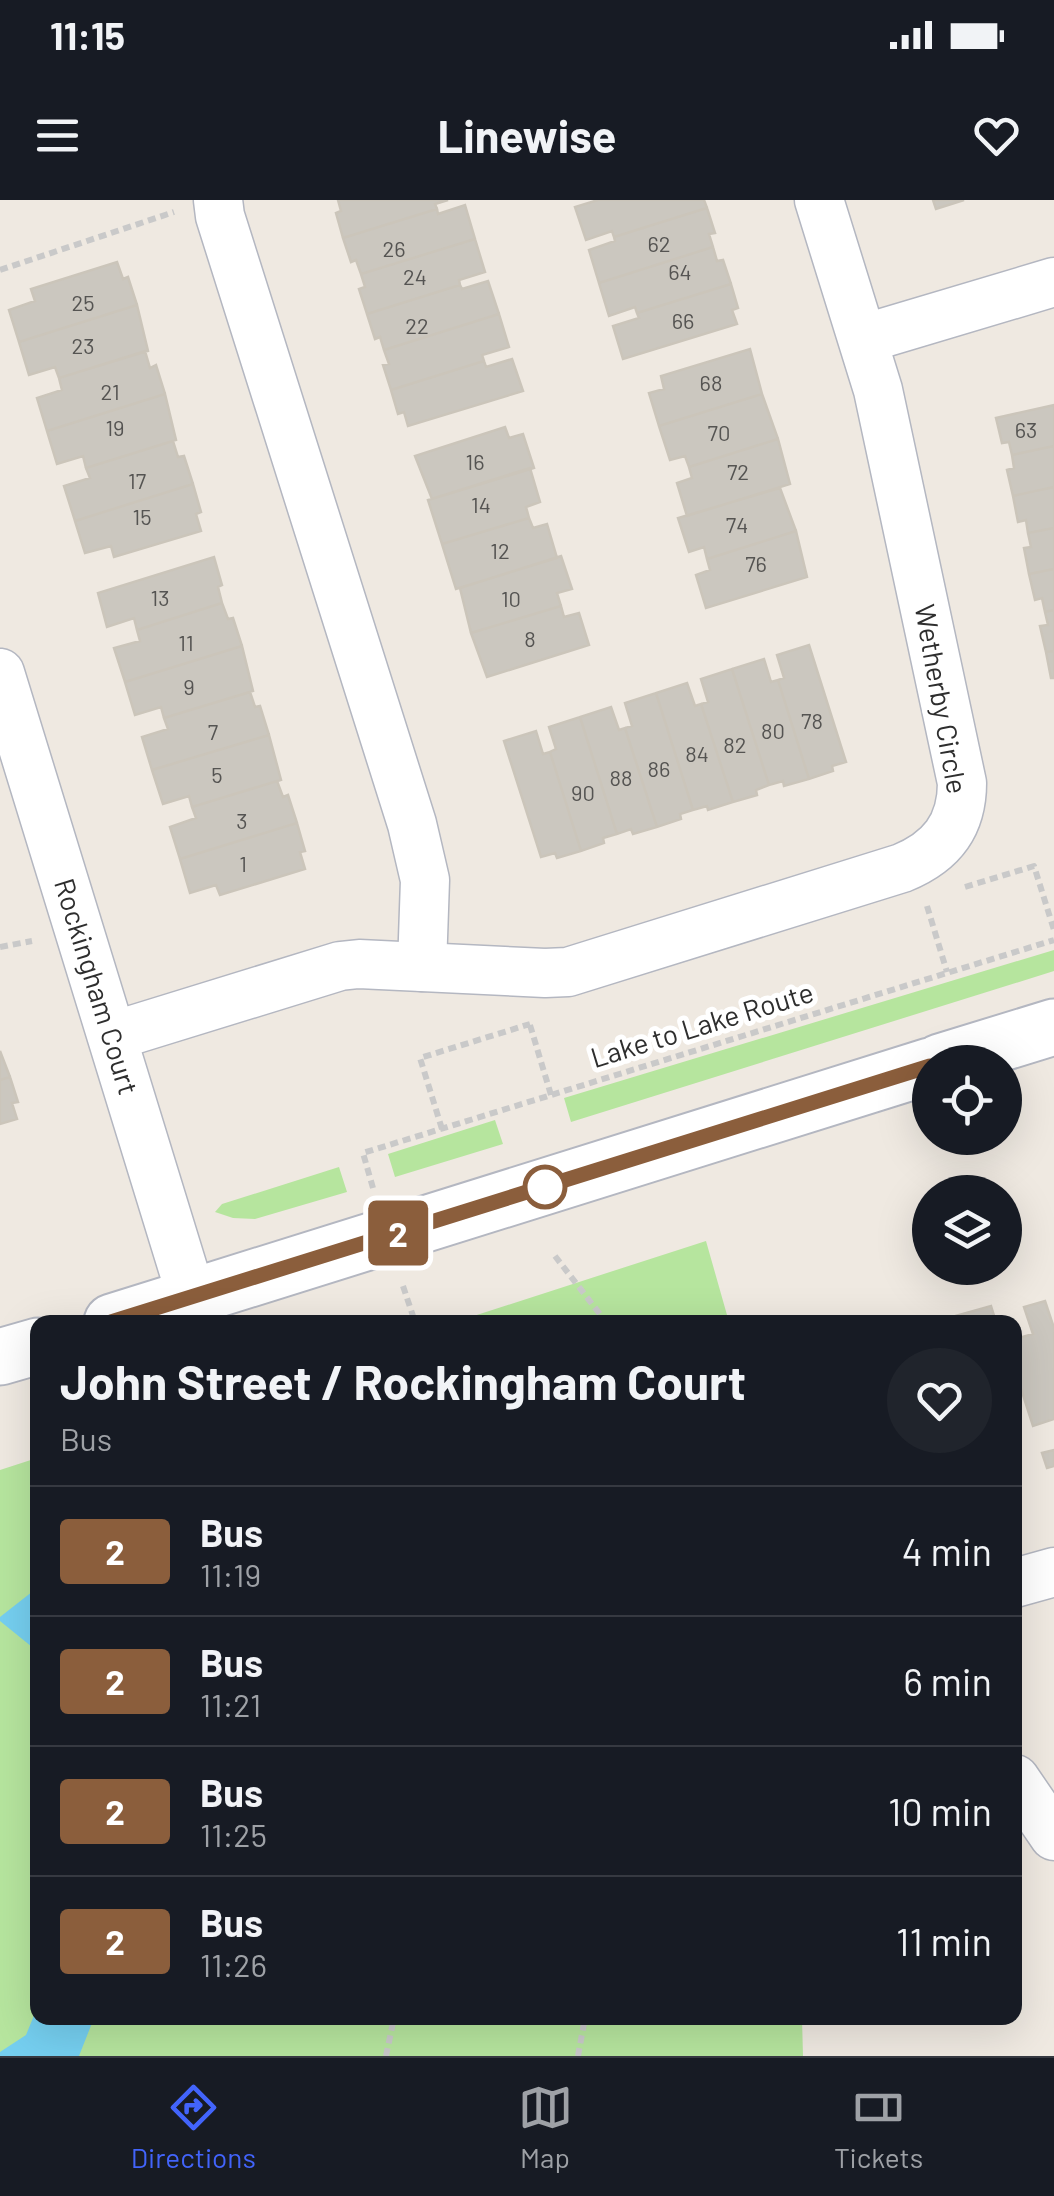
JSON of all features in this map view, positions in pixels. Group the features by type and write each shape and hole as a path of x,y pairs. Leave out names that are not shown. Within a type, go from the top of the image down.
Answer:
{"main road":[{"path":"995,1045 1054,1027"},
{"path":"135,1315 912,1072"},
{"path":"0,1357 30,1348"}],"street":[{"name":"Wetherby Circle","path":"113,1036 340,966 568,972 914,863 934,852 952,830 962,801 962,783 881,402 820,200"},
{"path":"200,204 220,216 416,838 424,880 422,967"},
{"path":"862,339 1054,282"},
{"name":"Rockingham Court","path":"0,673 192,1298"},
{"path":"1022,1581 1054,1572"},
{"path":"1022,1789 1054,1836"}],"path":[{"path":"0,270 200,204"},
{"path":"914,863 947,972"},
{"path":"962,889 1034,866 1054,930"},
{"path":"0,947 42,939"},
{"name":"Lake to Lake Route","path":"363,1153 1054,940"},
{"path":"514,972 551,1095"},
{"path":"442,1129 420,1058 530,1024"},
{"path":"556,1256 601,1315"},
{"path":"412,1311 413,1315"},
{"path":"386,2056 393,2025"},
{"path":"578,2056 584,2025"}],"green space":[{"path":"1054,950 1054,971 571,1122 564,1098"},
{"path":"495,1120 503,1144 395,1177 388,1154"},
{"path":"339,1167 347,1192 255,1219 215,1212 222,1204"},
{"path":"706,1241 727,1315 477,1315"},
{"path":"30,1460 30,2025 802,2025 803,2056 0,2056 0,1470"}],"water":[{"path":"30,1593 30,1645 0,1621"},
{"path":"30,2025 91,2025 79,2056 0,2056 0,2052 26,2035"}],"building":[{"path":"338,200 448,200 435,204 437,209 343,238 336,213 341,211"},
{"path":"598,200 704,200 707,208 614,237 612,231 586,240 575,207"},
{"path":"933,200 964,200 936,209"},
{"path":"465,205 475,239 361,274 356,260 351,262 343,238 437,209 438,214"},
{"path":"707,208 715,233 709,234 713,247 599,283 589,250 615,241 614,237"},
{"path":"475,239 485,272 459,280 460,285 367,314 359,289 365,287 361,274"},
{"path":"713,247 717,261 723,260 731,284 637,313 635,307 609,316 599,283"},
{"path":"117,262 123,279 128,277 137,305 19,342 9,310 35,301 31,289"},
{"path":"488,281 499,314 384,350 380,337 375,339 367,314 460,285 462,289"},
{"path":"731,284 738,308 732,310 737,324 623,359 613,326 639,318 637,313"},
{"path":"137,305 148,351 59,378 55,367 29,375 19,342"},
{"path":"499,314 509,347 482,355 484,361 391,390 383,365 389,364 384,350"},
{"path":"750,349 762,394 659,426 649,393 664,389 661,376"},
{"path":"145,351 150,368 156,365 165,394 47,431 37,398 62,390 59,378"},
{"path":"512,359 523,391 408,426 404,412 398,414 391,390 484,361 486,367"},
{"path":"165,394 176,440 86,468 83,456 57,464 47,431"},
{"path":"762,394 778,439 689,467 685,456 670,460 659,426"},
{"path":"1054,405 1054,446 1012,455 1009,442 1002,443 996,418"},
{"path":"505,427 509,438 523,434 534,468 432,499 415,456"},
{"path":"778,439 790,484 687,516 677,483 692,478 689,467"},
{"path":"173,441 178,457 184,456 193,484 75,521 64,486 90,478 86,468"},
{"path":"1054,446 1054,487 1013,496 1007,470 1014,468 1012,455"},
{"path":"530,468 540,502 526,507 529,518 442,544 428,500"},
{"path":"193,484 201,512 196,514 201,531 114,557 111,546 85,553 75,521"},
{"path":"1054,487 1054,528 1028,533 1026,520 1018,522 1013,496"},
{"path":"780,488 796,531 707,559 704,547 689,552 678,518"},
{"path":"529,518 533,528 547,524 557,558 456,589 442,544"},
{"path":"1054,528 1054,569 1029,574 1024,548 1031,547 1028,533"},
{"path":"796,531 807,577 706,608 696,575 710,570 707,559"},
{"path":"561,556 572,589 557,593 561,606 471,633 460,588"},
{"path":"214,557 222,585 218,587 222,603 137,630 134,618 107,627 98,593"},
{"path":"1054,569 1054,610 1045,612 1042,598 1035,600 1029,574"},
{"path":"222,603 228,619 233,618 242,646 125,682 114,648 140,641 137,630"},
{"path":"561,606 564,617 579,613 589,645 487,677 471,633"},
{"path":"1054,610 1054,651 1046,652 1040,626 1048,625 1045,612"},
{"path":"809,645 846,762 809,779 778,680 784,678 777,655"},
{"path":"242,646 253,691 164,718 161,707 135,715 125,682"},
{"path":"1054,651 1054,678 1051,678 1046,652"},
{"path":"764,659 771,682 778,680 809,779 784,786 783,781 769,785 732,669"},
{"path":"732,669 769,785 756,790 757,795 733,802 701,704 708,702 701,679"},
{"path":"687,683 695,706 701,704 733,802 708,810 707,806 693,810 656,693"},
{"path":"250,692 255,707 260,706 269,735 152,770 142,737 168,729 164,718"},
{"path":"656,693 693,810 680,814 681,819 657,827 625,728 632,726 625,703"},
{"path":"611,707 619,730 625,728 657,827 633,834 631,829 617,834 580,717"},
{"path":"580,717 617,834 581,851 550,752 556,749 549,727"},
{"path":"536,731 543,754 550,752 581,851 557,858 555,853 541,857 504,741"},
{"path":"269,735 281,780 192,807 189,796 163,804 152,770"},
{"path":"277,781 283,797 288,795 297,823 180,859 170,827 196,818 192,807"},
{"path":"297,823 305,851 300,852 305,869 220,895 216,885 190,893 180,859"},
{"path":"0,1051 10,1077 0,1080"},
{"path":"10,1077 18,1102 12,1103 17,1119 0,1124 0,1080"},
{"path":"1045,1301 1054,1328 1054,1419 1033,1426 1022,1392 1022,1337 1033,1334 1024,1307"},
{"path":"991,1306 994,1315 959,1315"},
{"path":"1054,1450 1054,1466 1047,1468 1042,1453"}],"bus line":[{"name":"2","path":"133,1315 912,1072"}]}
